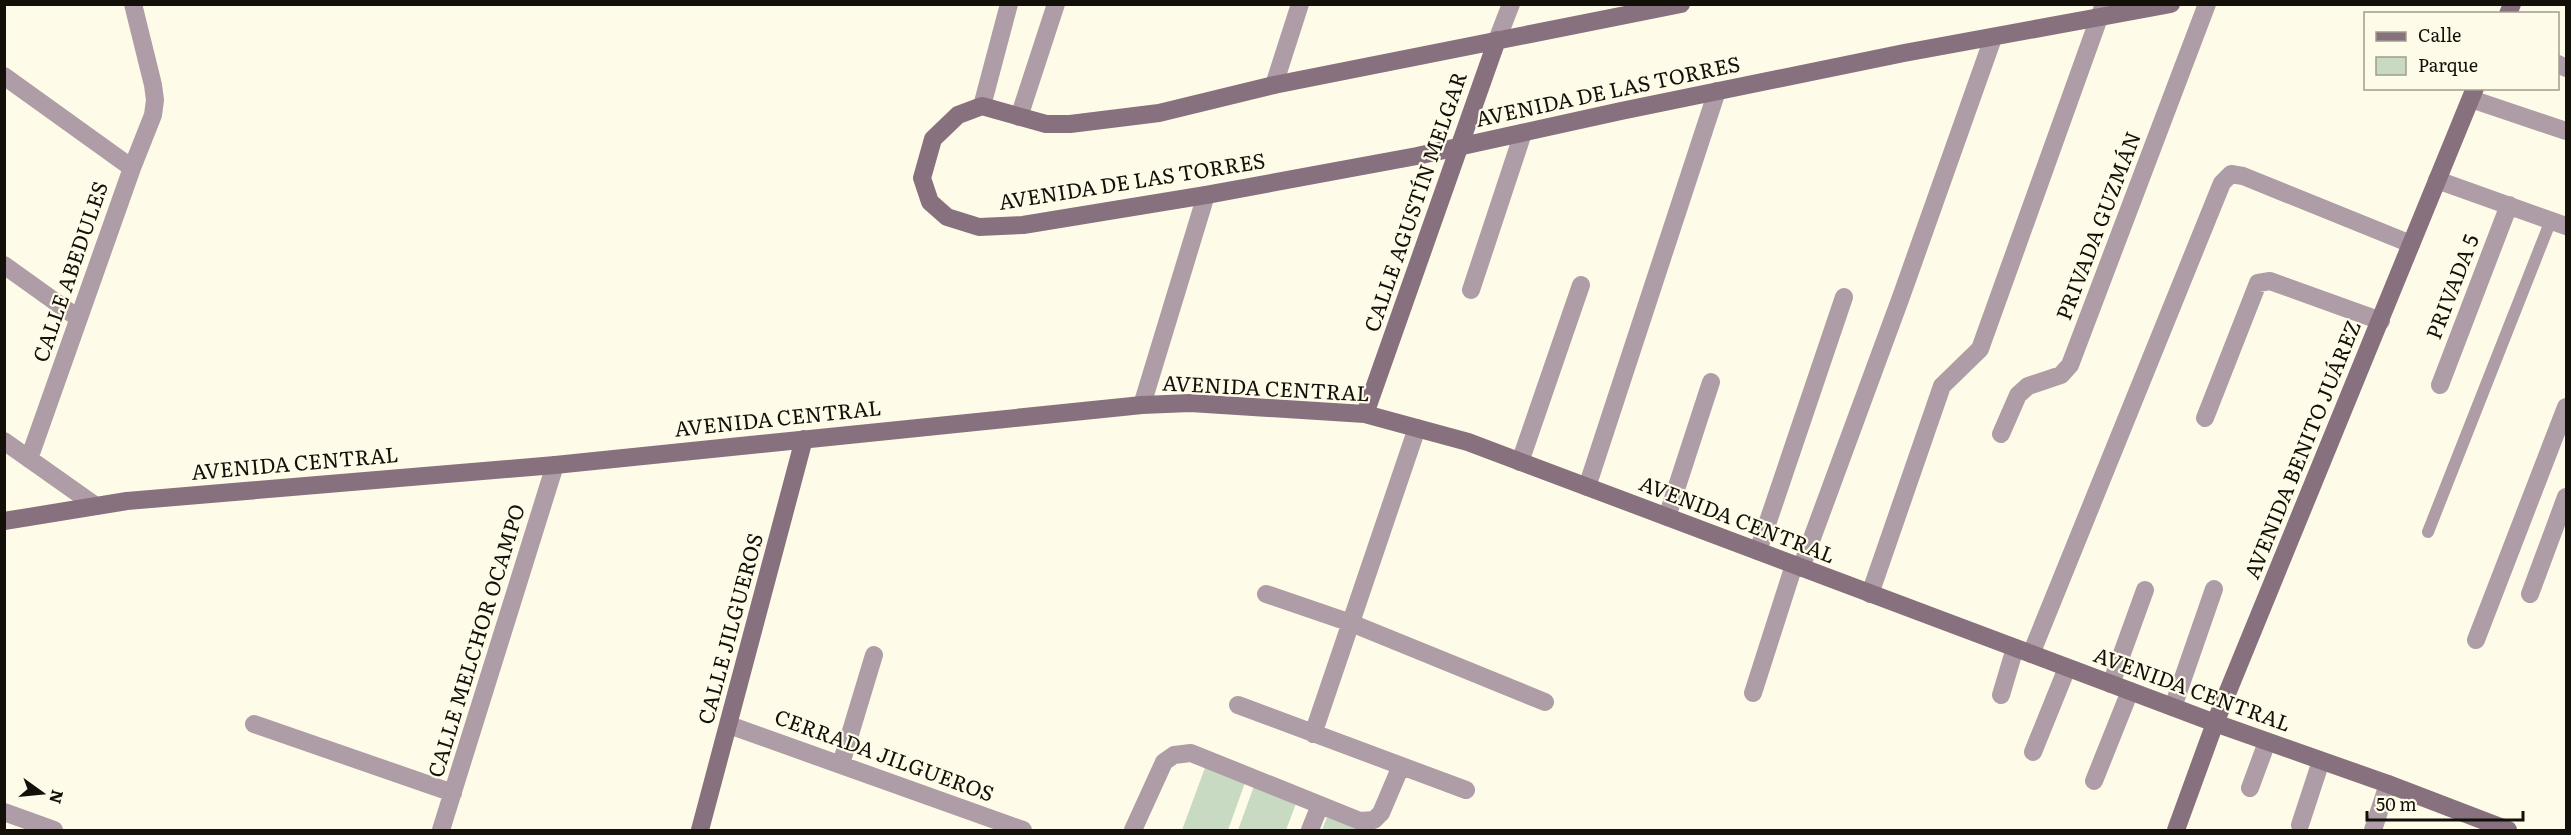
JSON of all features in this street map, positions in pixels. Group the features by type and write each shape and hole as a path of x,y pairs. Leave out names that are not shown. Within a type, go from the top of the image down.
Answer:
{"main road":[{"path":"982,106 1046,124 1070,124 1159,112 1274,85 1681,4"},
{"name":"AVENIDA DE LAS TORRES","path":"982,106 958,115 933,139 922,178 930,202 947,217 979,228 1023,225 1206,195 1459,147 1717,91 1904,53 1993,38 2102,11 2171,4"},
{"name":"CALLE AGUSTÍN MELGAR","path":"1365,414 1497,40"},
{"name":"AVENIDA BENITO JUÁREZ","path":"2176,831 2215,723 2473,94"},
{"name":"AVENIDA CENTRAL","path":"4,521 127,501 555,465 1142,405 1190,403 1365,414 1468,442 2067,668 2388,784 2508,831"},
{"name":"CALLE JILGUEROS","path":"700,831 804,439"}],"street":[{"name":"CALLE ABEDULES","path":"29,459 132,168 153,116 155,100 133,4"},
{"path":"982,106 1009,4"},
{"path":"1019,117 1056,4"},
{"path":"1274,85 1300,4"},
{"name":"CALLE AGUSTÍN MELGAR","path":"1497,40 1511,4"},
{"name":"PRIVADA GUZMÁN","path":"2001,434 2018,395 2028,386 2061,375 2070,365 2207,4"},
{"path":"1870,594 1942,386 1980,349 2102,11"},
{"path":"1753,693 1797,566 1897,308 1993,38"},
{"path":"4,76 132,168"},
{"path":"1587,487 1717,91"},
{"path":"2473,94 2566,131"},
{"path":"1471,290 1523,133"},
{"path":"2001,695 2023,651 2226,178 2231,174 2243,176 2411,244"},
{"path":"2437,180 2559,223"},
{"path":"1142,405 1206,195"},
{"name":"PRIVADA 5","path":"2440,385 2509,205"},
{"path":"4,265 78,318"},
{"path":"2205,418 2258,283 2270,281 2381,321"},
{"path":"1520,462 1581,285"},
{"path":"1758,551 1844,297"},
{"path":"1666,517 1710,382"},
{"path":"2476,640 2566,407"},
{"path":"1313,734 1417,428"},
{"path":"4,441 96,506"},
{"name":"CALLE MELCHOR OCAMPO","path":"441,831 555,465"},
{"path":"2530,594 2566,497"},
{"path":"2173,707 2214,589"},
{"path":"2111,684 2145,590"},
{"path":"1266,594 1351,623 1545,702"},
{"path":"841,764 873,654"},
{"path":"2033,752 2067,668"},
{"path":"2094,781 2130,691"},
{"path":"1238,705 1466,790"},
{"path":"254,724 453,793"},
{"name":"CERRADA JILGUEROS","path":"729,725 1023,831"},
{"path":"2250,788 2267,742"},
{"path":"1133,831 1164,762 1174,755 1191,753 1360,821 1374,820 1381,813 1401,766"},
{"path":"2300,825 2322,761"},
{"path":"2373,831 2388,784"},
{"path":"1310,831 1320,805"},
{"path":"4,812 54,831"}],"lane":[{"path":"2428,532 2559,223"}],"green space":[{"path":"1206,765 1246,780 1228,830 1182,830"},
{"path":"1254,786 1297,801 1286,830 1238,830"},
{"path":"1327,817 1361,830 1322,830"}]}
